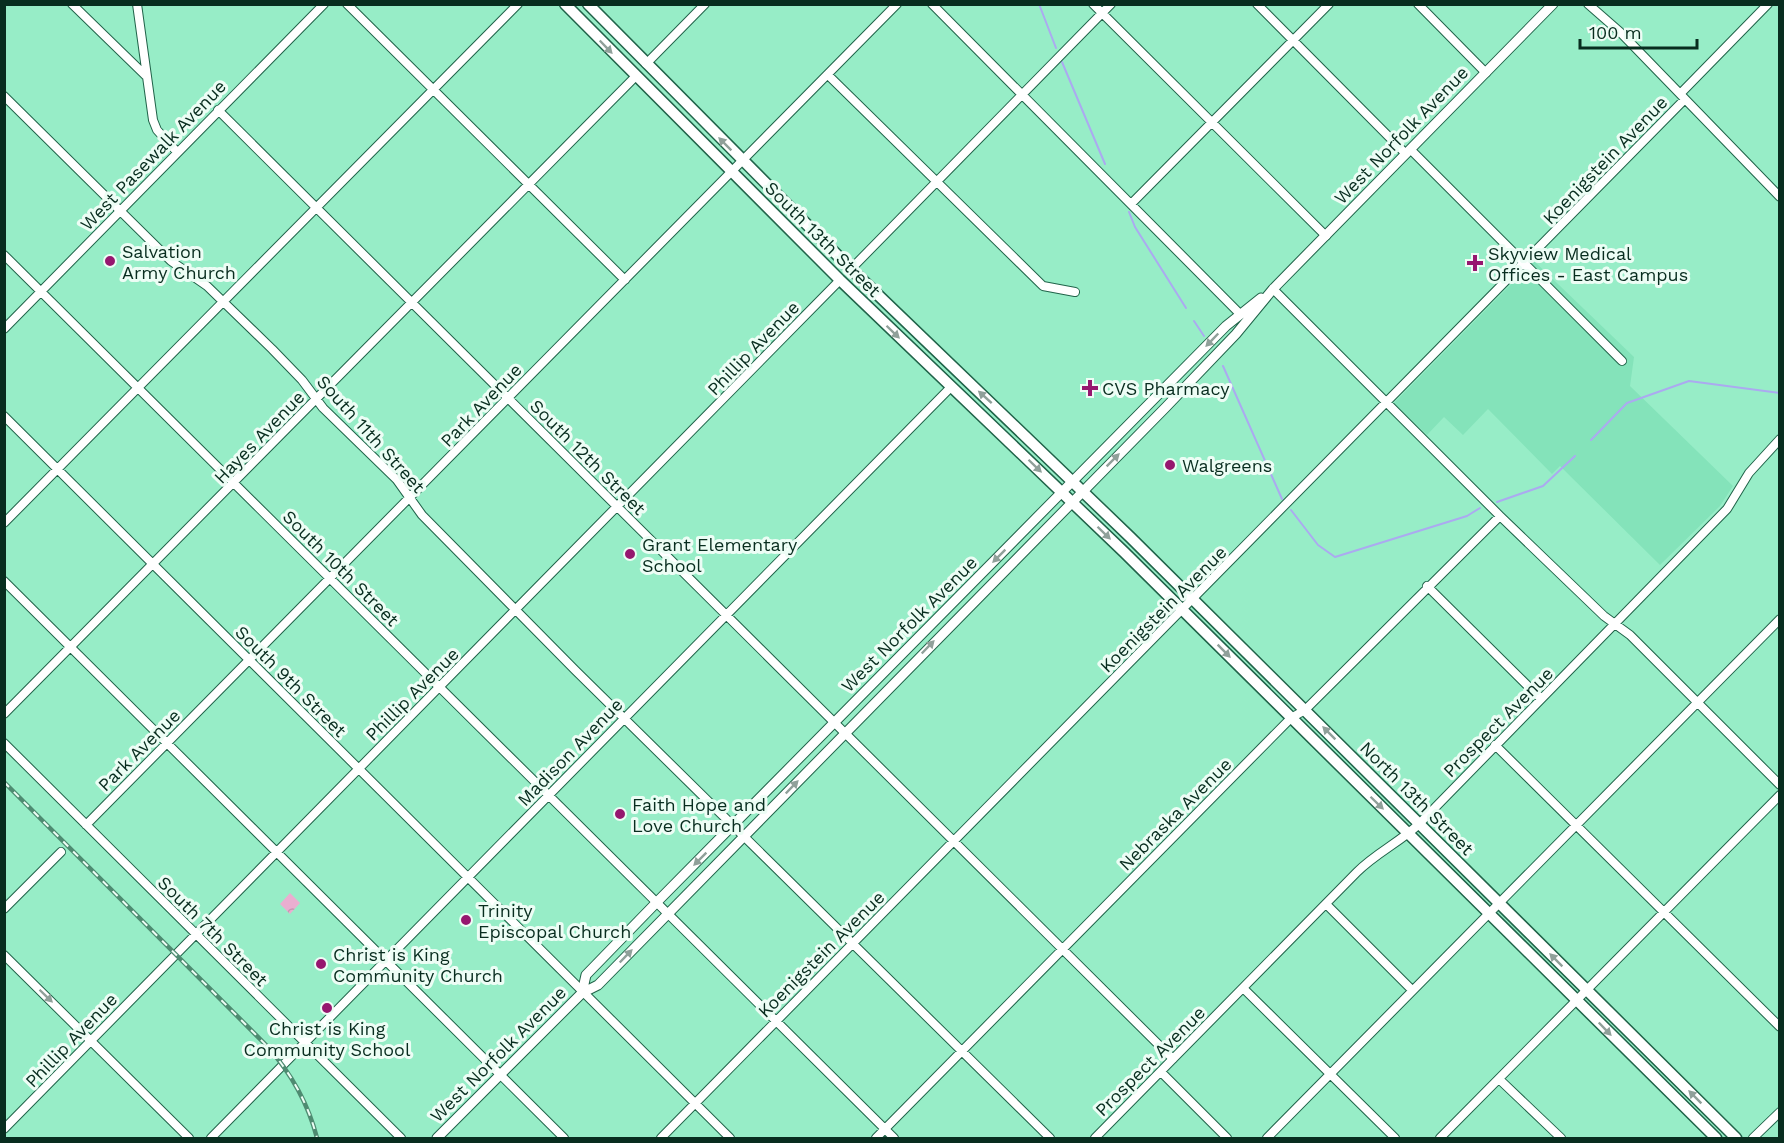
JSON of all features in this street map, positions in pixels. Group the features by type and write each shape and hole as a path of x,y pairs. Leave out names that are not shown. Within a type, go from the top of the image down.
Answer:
{"highway":[{"name":"South 13th Street","path":"566,4 635,77 840,280 1062,492"},
{"name":"South 13th Street","path":"588,4 851,269 1073,482"},
{"name":"North 13th Street","path":"1073,482 1736,1138"},
{"name":"North 13th Street","path":"1062,492 1716,1138"}],"main road":[{"name":"West Norfolk Avenue","path":"437,1138 582,993 598,985 1236,334 1273,289 1553,4"},
{"name":"West Norfolk Avenue","path":"582,993 586,975 655,904 1240,314 1273,289"}],"street":[{"path":"72,4 146,76"},
{"path":"137,4 146,76 157,130 177,152"},
{"name":"West Pasewalk Avenue","path":"4,328 324,4"},
{"path":"347,4 625,280"},
{"path":"4,523 518,4"},
{"path":"646,64 705,4"},
{"name":"Park Avenue","path":"86,825 251,661 897,4"},
{"path":"932,4 1240,314"},
{"path":"1093,4 1326,236"},
{"path":"851,269 1111,4"},
{"path":"1257,4 1622,361"},
{"path":"1131,204 1329,4"},
{"path":"1418,4 1486,73"},
{"path":"1588,4 1620,32 1779,197"},
{"name":"Koenigstein Avenue","path":"661,1138 1524,264 1768,4"},
{"path":"828,75 1043,286 1075,292"},
{"name":"Hayes Avenue","path":"4,714 235,484 316,399 635,77"},
{"name":"South 11th Street","path":"4,96 171,261 207,286 302,380 316,399 397,480 410,499 516,610 1050,1138"},
{"name":"South 12th Street","path":"218,110 1173,1059"},
{"name":"South 10th Street","path":"4,255 666,915 894,1138"},
{"name":"Phillip Avenue","path":"4,1129 840,280"},
{"path":"1273,289 1500,516 1604,616 1630,635 1779,785"},
{"name":"Madison Avenue","path":"211,1138 387,962 951,387"},
{"name":"South 9th Street","path":"4,417 730,1138"},
{"name":"Prospect Avenue","path":"1095,1138 1374,855 1408,834 1419,824 1616,624 1727,509 1749,473 1779,439"},
{"name":"Nebraska Avenue","path":"876,1138 1291,718 1305,710 1427,586 1500,516"},
{"path":"4,581 166,745 564,1138"},
{"path":"1427,586 1541,699"},
{"path":"1267,1138 1779,619"},
{"name":"South 7th Street","path":"4,743 402,1138"},
{"path":"1495,745 1779,1027"},
{"path":"1440,1138 1779,795"},
{"path":"4,909 61,852"},
{"path":"1326,904 1412,990"},
{"path":"4,955 189,1138"},
{"path":"1243,988 1395,1138"},
{"path":"1161,1072 1227,1138"},
{"path":"1499,1079 1561,1138"},
{"path":"1753,1138 1779,1112"}],"shaded area":[{"path":"1534,261 1634,357 1630,386 1733,486 1720,506 1660,565 1560,466 1552,474 1488,409 1463,435 1444,417 1427,435 1394,403"}],"green space":[{"path":"290,893 300,903 290,914 280,904"}],"waterway":[{"path":"1039,4 1056,48"},
{"path":"1062,62 1105,164"},
{"path":"1129,212 1135,227 1186,308"},
{"path":"1194,321 1204,336"},
{"path":"1223,366 1282,499"},
{"path":"1591,440 1627,403 1689,381 1780,393"},
{"path":"1497,502 1543,486 1575,456"},
{"path":"1291,510 1318,545 1335,557 1467,516 1480,508"}],"railway":[{"path":"4,782 267,1046 298,1089 317,1138"}],"place":[{"name":"Salvation Army Church","path":"110,261"},
{"name":"Skyview Medical Offices - East Campus","path":"1475,263"},
{"name":"CVS Pharmacy","path":"1090,388"},
{"name":"Walgreens","path":"1170,465"},
{"name":"Grant Elementary School","path":"630,554"},
{"name":"Faith Hope and Love Church","path":"620,814"},
{"name":"Trinity Episcopal Church","path":"466,920"},
{"name":"Christ is King Community Church","path":"321,964"},
{"name":"Christ is King Community School","path":"327,1008"}]}
